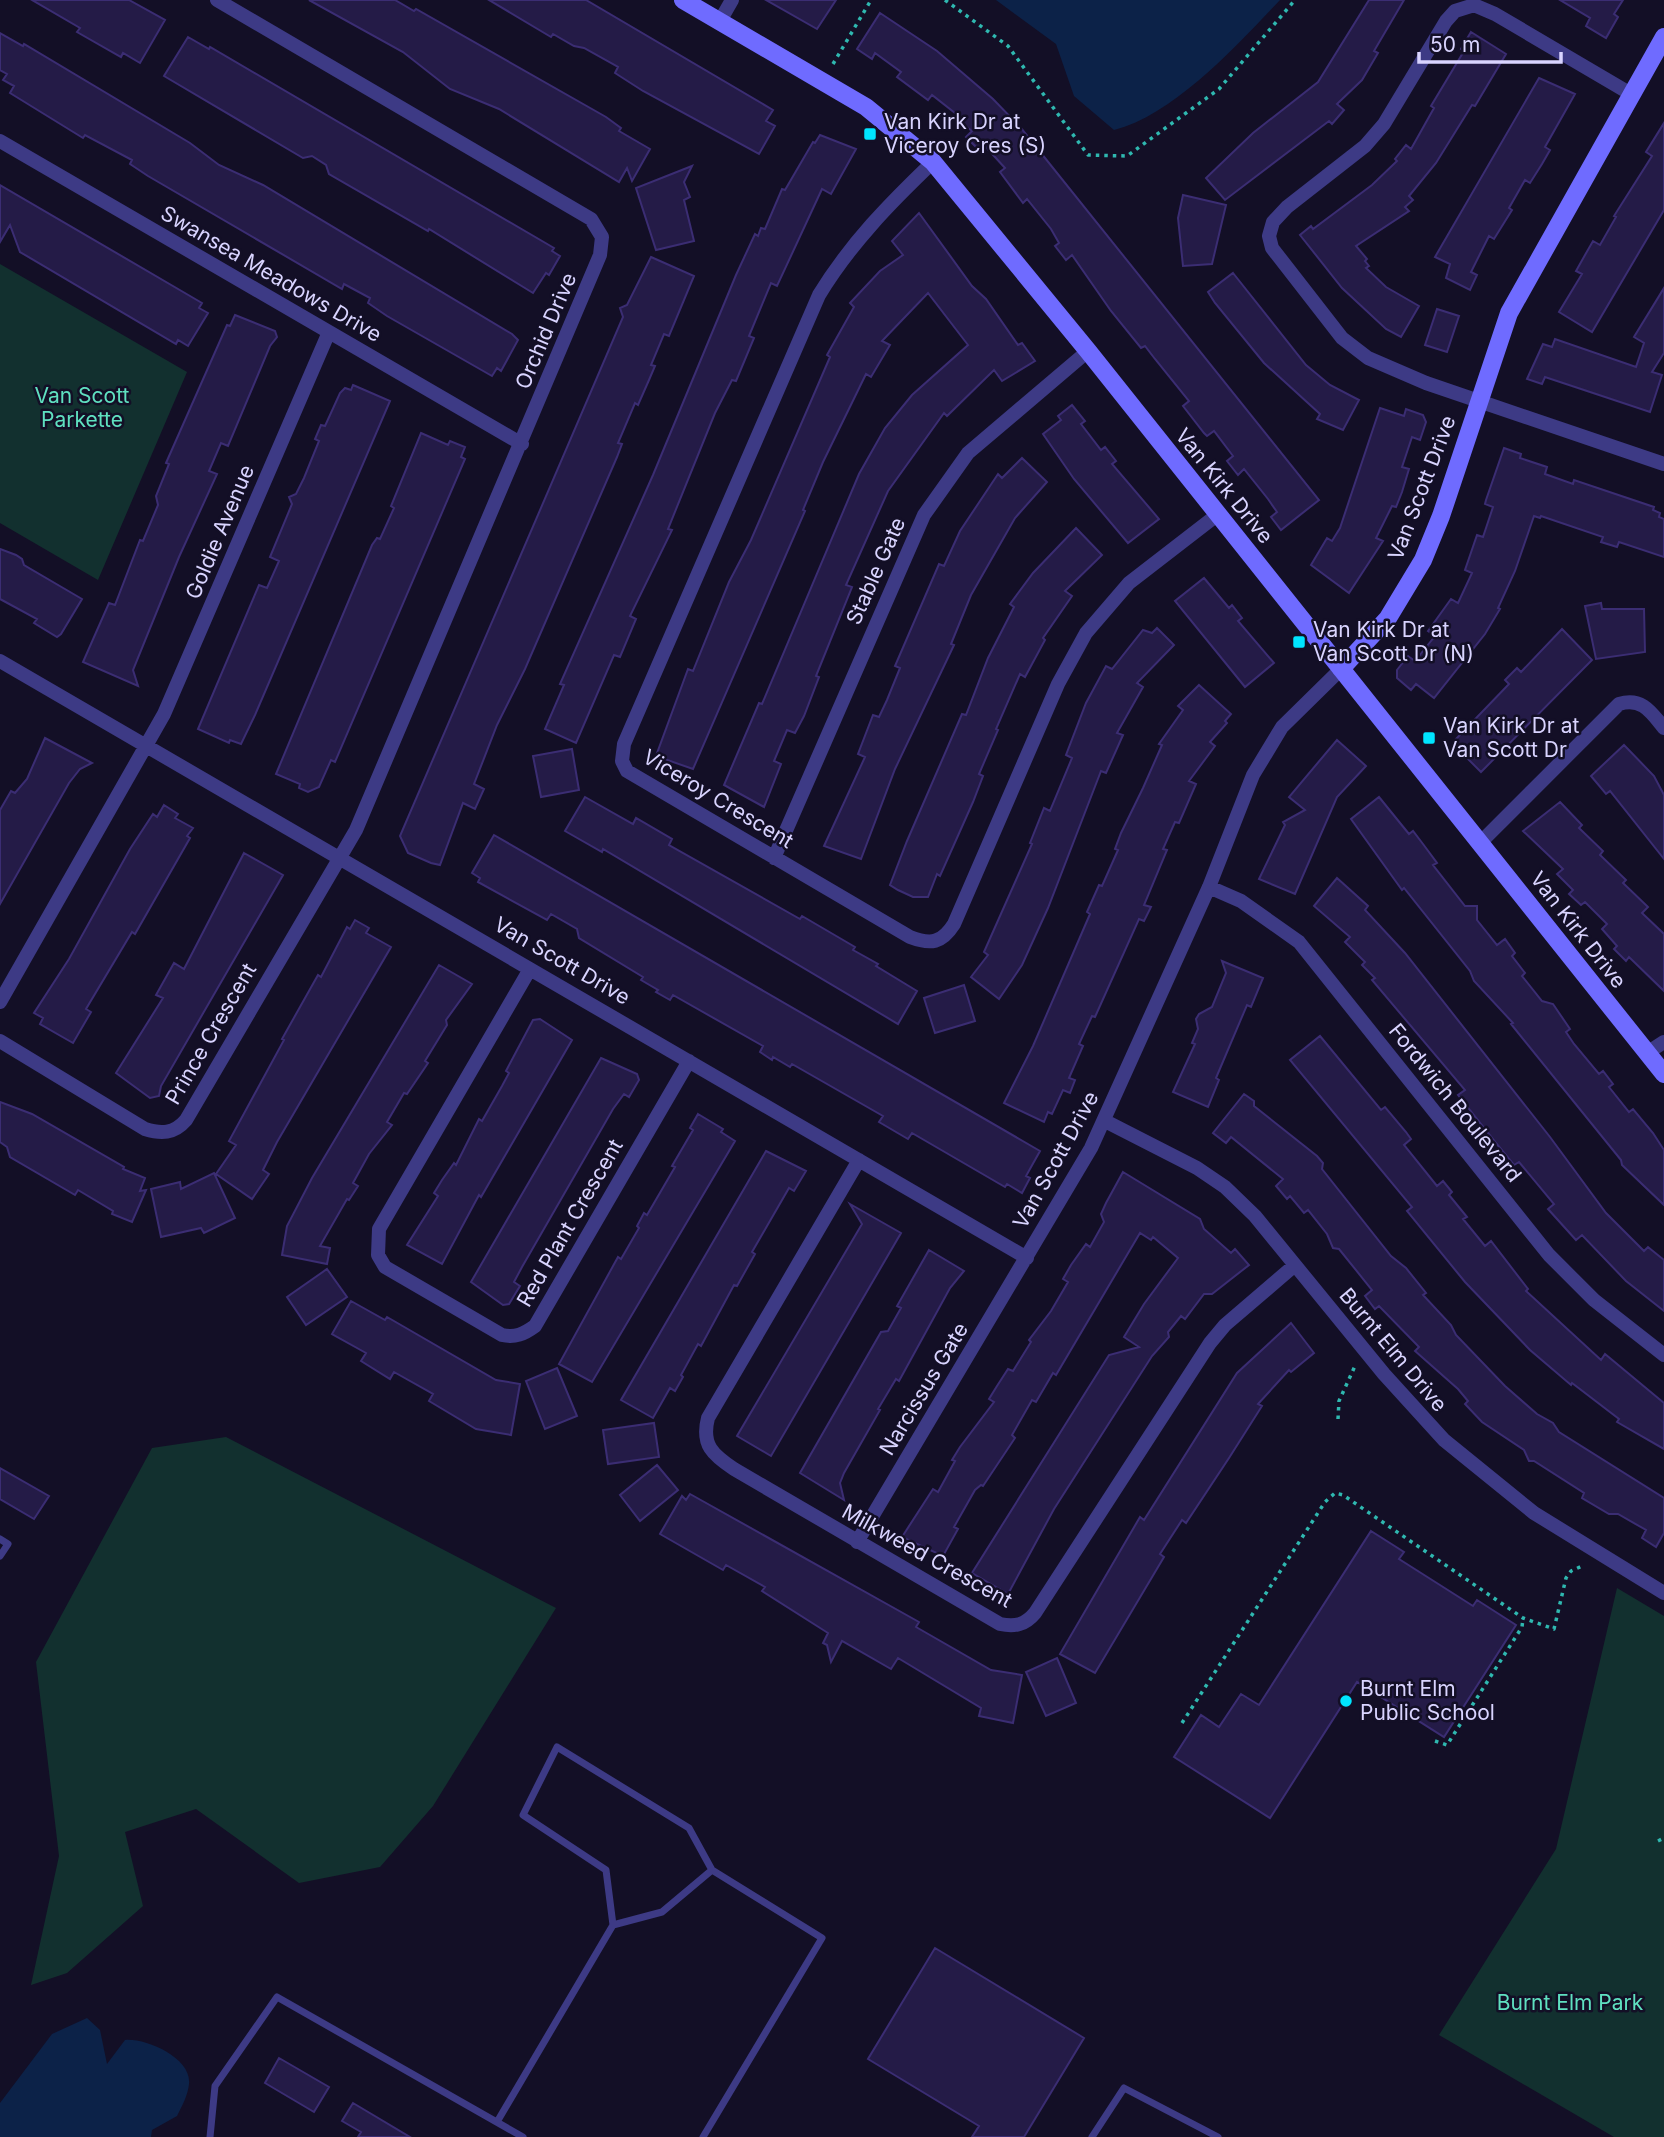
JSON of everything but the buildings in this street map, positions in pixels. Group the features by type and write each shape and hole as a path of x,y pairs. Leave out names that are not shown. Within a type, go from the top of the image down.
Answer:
{"street":[{"name":"Orchid Drive","path":"217,0 591,219 602,237 600,255 522,444 356,830 340,857"},
{"name":"Van Kirk Drive","path":"683,0 866,107 933,162 1088,351 1664,1074"},
{"path":"720,22 732,0"},
{"path":"1631,94 1495,14 1474,5 1462,7 1446,21 1384,124 1365,146 1287,207 1273,222 1269,236 1272,248 1342,338 1384,366 1664,464"},
{"name":"Van Scott Drive","path":"0,661 1027,1258 1105,1121 1209,887 1254,775 1282,727 1388,618 1423,559 1441,516 1500,335 1517,294 1664,37"},
{"name":"Swansea Meadows Drive","path":"0,141 522,444"},
{"name":"Viceroy Crescent","path":"933,162 867,229 836,266 819,295 624,744 622,761 628,771 910,937 933,943 946,936 1058,684 1086,633 1129,583 1217,515"},
{"name":"Goldie Avenue","path":"148,747 329,332"},
{"name":"Stable Gate","path":"774,858 924,515 968,453 1088,351"},
{"path":"1480,843 1619,704 1636,702 1647,707 1664,729"},
{"path":"0,1002 148,747"},
{"name":"Prince Crescent","path":"0,1041 145,1129 157,1133 178,1128 340,857"},
{"name":"Fordwich Boulevard","path":"1209,887 1241,901 1299,942 1549,1255 1594,1300 1664,1355"},
{"name":"Red Plant Crescent","path":"530,968 379,1229 376,1243 385,1267 408,1281 502,1335 520,1336 535,1326 689,1061"},
{"path":"1647,1053 1664,1042"},
{"name":"Burnt Elm Drive","path":"1105,1121 1197,1168 1225,1187 1255,1216 1412,1407 1462,1456 1563,1533 1664,1593"},
{"name":"Milkweed Crescent","path":"859,1160 708,1418 707,1445 722,1461 1000,1624 1012,1626 1027,1622 1210,1343 1225,1325 1295,1265"},
{"name":"Narcissus Gate","path":"857,1542 1027,1258"}],"lane":[{"path":"0,1539 8,1544 0,1556"},
{"path":"497,2122 613,1925 606,1870 523,1815 557,1747 689,1828 712,1870 822,1938 703,2137"},
{"path":"613,1925 662,1912 712,1870"},
{"path":"210,2137 215,2086 276,1997 523,2137"},
{"path":"1092,2137 1124,2088 1218,2137"}],"path":[{"path":"833,64 871,0"},
{"path":"945,0 1008,46 1088,155 1127,156 1219,89 1295,0"},
{"path":"1338,1419 1339,1401 1355,1366"},
{"path":"1181,1723 1325,1502 1335,1493 1343,1495 1523,1618 1554,1629 1566,1578 1571,1571 1582,1566"},
{"path":"1435,1741 1447,1745 1522,1627 1523,1618"},
{"path":"1658,1841 1664,1838"}],"green space":[{"name":"Van Scott Parkette","path":"0,264 187,372 98,580 0,523"},
{"path":"226,1437 556,1608 433,1806 380,1867 299,1883 196,1809 125,1832 143,1906 67,1973 31,1985 59,1856 36,1662 152,1448"},
{"name":"Burnt Elm Park","path":"1617,1588 1664,1616 1664,2137 1614,2137 1439,2035 1556,1849"}],"water":[{"path":"996,0 1280,0 1225,57 1182,94 1137,122 1114,130 1074,96 1056,44"},
{"path":"87,2018 100,2030 107,2064 125,2040 144,2042 176,2058 188,2075 189,2084 177,2116 152,2130 151,2137 0,2137 0,2103 52,2034"}],"place":[{"name":"Van Kirk Dr at Viceroy Cres (S)","path":"870,134"},
{"name":"Van Kirk Dr at Van Scott Dr (N)","path":"1299,642"},
{"name":"Van Kirk Dr at Van Scott Dr","path":"1429,738"},
{"name":"Burnt Elm Public School","path":"1346,1701"}]}
